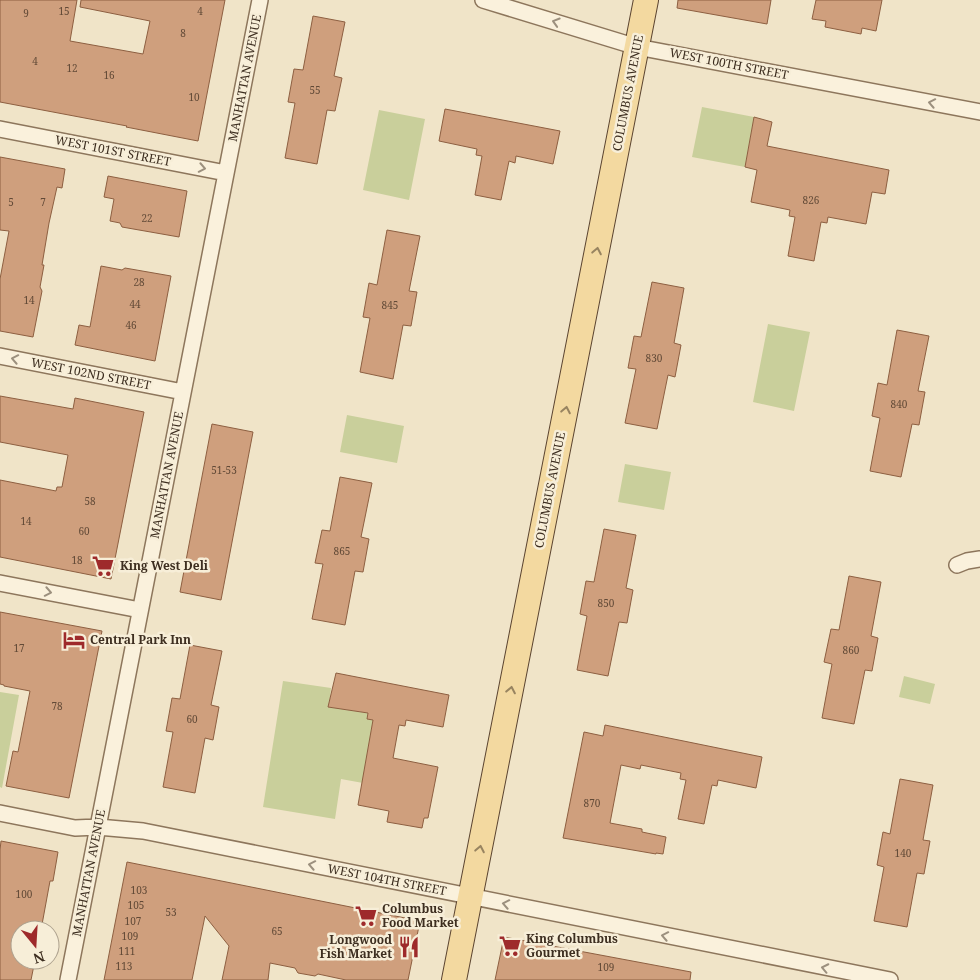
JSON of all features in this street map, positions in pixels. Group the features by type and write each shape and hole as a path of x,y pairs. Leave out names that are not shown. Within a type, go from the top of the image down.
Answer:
{"main road":[{"name":"COLUMBUS AVENUE","path":"454,980 646,0"}],"street":[{"name":"MANHATTAN AVENUE","path":"68,980 260,0"},
{"name":"WEST 100TH STREET","path":"483,0 637,47 980,112"},
{"name":"WEST 101ST STREET","path":"0,129 226,173"},
{"name":"WEST 102ND STREET","path":"0,356 183,392"},
{"path":"957,565 967,561 980,560"},
{"path":"0,584 140,610"},
{"name":"WEST 104TH STREET","path":"0,813 75,828 98,827 143,832 890,980"}],"green space":[{"path":"702,107 754,117 745,167 692,157"},
{"path":"379,110 425,119 409,200 363,190"},
{"path":"768,324 810,332 794,411 753,402"},
{"path":"347,415 404,426 397,463 340,452"},
{"path":"625,464 671,472 664,510 618,502"},
{"path":"904,676 935,684 930,704 899,697"},
{"path":"283,681 331,688 329,707 368,713 367,719 373,720 363,783 341,779 335,819 263,807"},
{"path":"0,692 19,695 2,788 0,787"}],"building":[{"path":"0,0 77,0 70,41 143,54 150,21 80,7 81,0 225,0 198,141 0,102"},
{"path":"678,0 771,0 767,24 677,8"},
{"path":"816,0 882,0 876,31 862,28 861,34 825,27 826,21 812,19"},
{"path":"313,16 345,22 334,76 342,78 335,111 327,110 317,164 285,158 295,103 288,102 294,69 303,70"},
{"path":"445,109 560,131 553,164 516,156 515,163 509,161 501,200 475,195 482,156 476,155 477,149 439,141"},
{"path":"754,117 772,122 767,146 889,170 885,194 872,192 866,224 828,217 827,223 821,222 814,261 788,256 795,217 789,216 790,210 751,202 757,170 745,167"},
{"path":"0,157 65,169 62,188 57,187 49,223 42,265 44,265 40,287 42,291 33,337 0,331 0,279 9,231 0,230"},
{"path":"108,176 187,191 179,237 122,227 120,223 110,221 114,199 104,197"},
{"path":"387,230 420,236 409,291 417,292 411,326 403,325 393,379 360,372 370,318 363,317 369,283 377,285"},
{"path":"101,266 171,276 155,361 75,345 79,325 90,327"},
{"path":"652,282 684,288 674,343 681,345 675,377 668,375 657,429 625,423 636,369 628,368 634,336 641,337"},
{"path":"897,330 929,336 918,391 925,392 919,425 912,424 901,477 870,471 880,418 872,416 878,383 887,385"},
{"path":"0,396 73,409 75,398 144,412 111,579 0,557 0,480 56,491 57,487 62,487 68,455 0,442"},
{"path":"212,424 253,432 221,600 180,592"},
{"path":"340,477 372,483 361,537 369,539 363,572 355,571 345,625 312,619 323,564 315,563 322,530 330,531"},
{"path":"604,529 636,535 626,588 633,590 627,623 619,622 608,676 577,670 587,616 580,614 586,581 594,582"},
{"path":"849,576 881,582 871,636 878,638 872,671 865,670 854,724 822,718 832,664 824,662 831,629 839,630"},
{"path":"0,612 102,631 69,798 6,786 13,751 18,752 30,691 0,684"},
{"path":"190,645 222,651 211,705 219,707 213,740 205,738 195,793 163,787 173,732 166,731 172,698 180,699"},
{"path":"336,673 449,695 443,727 406,720 405,726 399,725 393,758 438,767 428,818 424,818 422,828 387,822 389,811 358,805 373,720 367,719 368,713 328,707"},
{"path":"605,725 762,757 756,788 718,780 717,786 712,785 704,824 678,819 686,780 680,779 681,773 641,765 640,769 621,765 610,823 642,829 642,832 666,837 663,854 563,838 584,732 603,736"},
{"path":"900,779 933,785 923,840 930,841 924,874 917,873 907,927 874,921 884,867 877,865 883,832 890,834"},
{"path":"1,841 58,852 43,920 10,920 10,970 33,970 31,980 0,980"},
{"path":"127,862 420,921 408,980 346,980 318,974 315,976 298,973 295,968 270,963 268,980 222,980 229,946 205,916 192,980 104,980"},
{"path":"504,937 691,972 690,980 495,980"}],"place":[{"name":"King West Deli","path":"103,566"},
{"name":"Central Park Inn","path":"74,640"},
{"name":"Columbus Food Market","path":"366,916"},
{"name":"King Columbus Gourmet","path":"510,946"},
{"name":"Longwood Fish Market","path":"409,947"}]}
